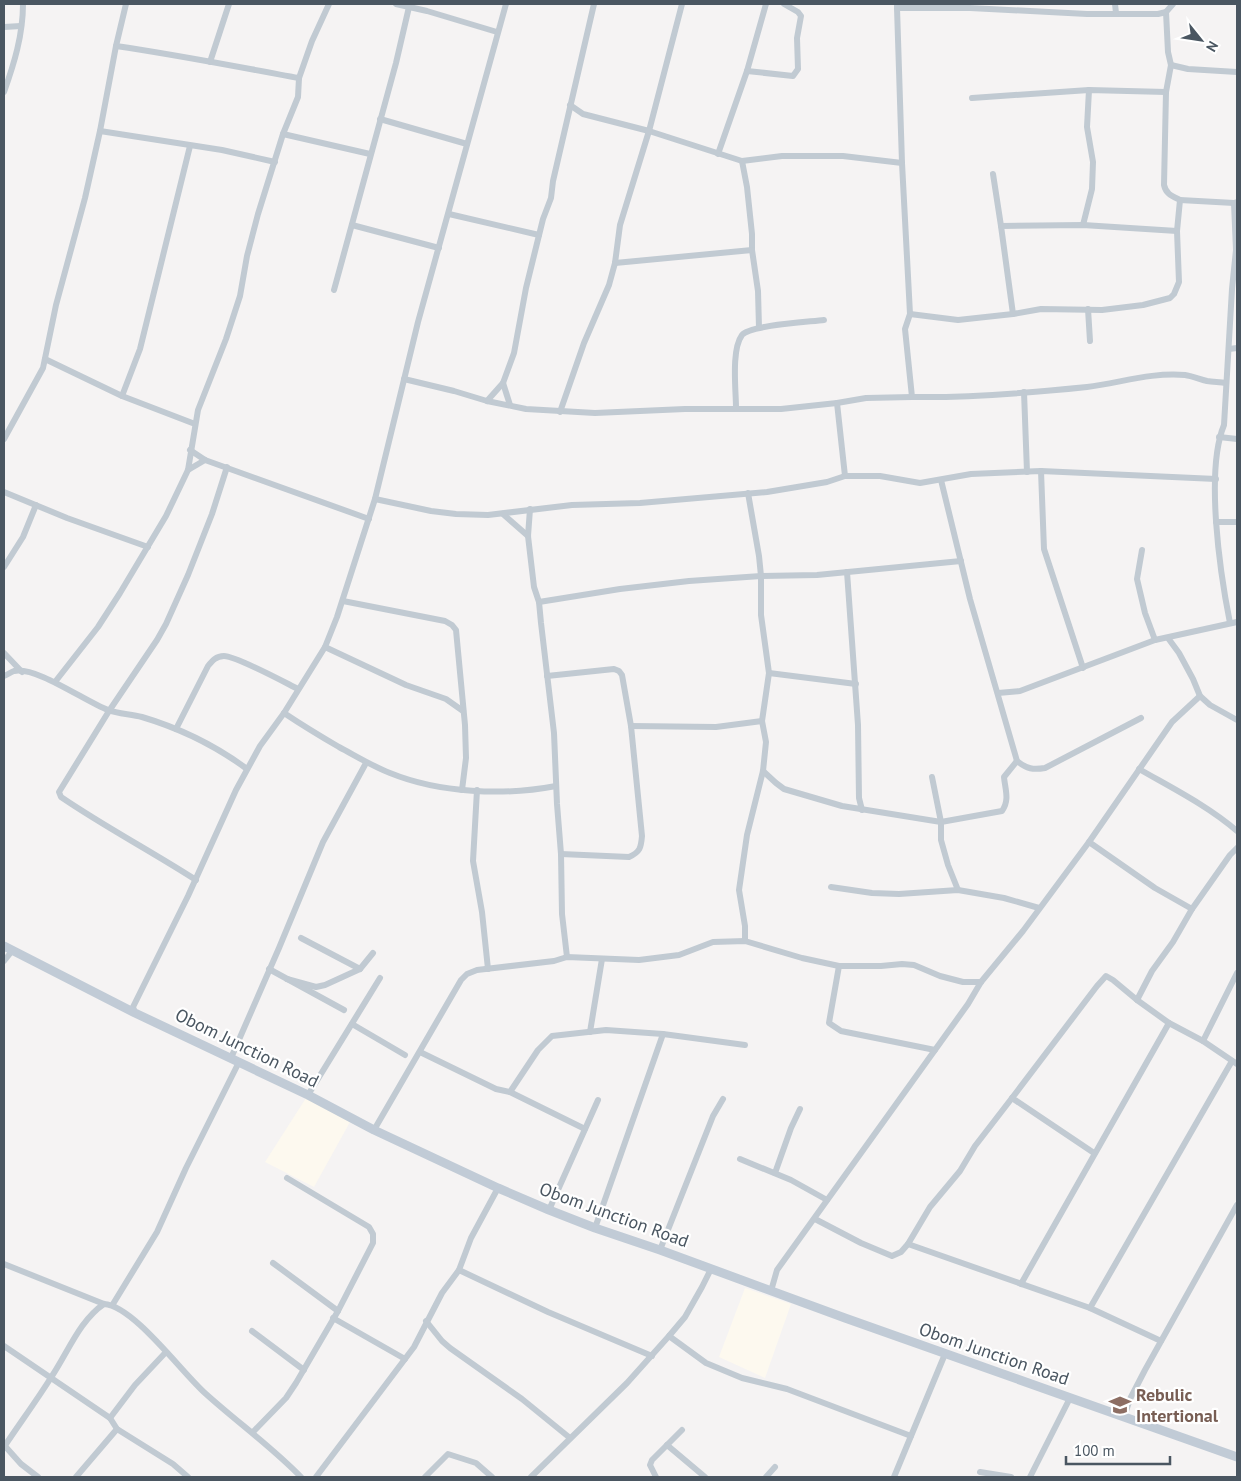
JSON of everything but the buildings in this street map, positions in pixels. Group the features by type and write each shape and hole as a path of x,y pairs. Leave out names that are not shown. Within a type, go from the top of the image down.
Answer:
{"main road":[{"name":"Obom Junction Road","path":"8,948 135,1013 308,1095 374,1130 549,1210 945,1354 1237,1456"}],"street":[{"path":"4,92 15,58 23,4"},
{"path":"4,439 36,382 45,359 56,305 85,198 126,4"},
{"path":"210,62 228,4"},
{"path":"55,682 98,627 166,516 188,470 198,410 226,339 240,296 246,256 283,134 298,97 299,78 312,41 329,4"},
{"path":"396,4 427,11 497,32"},
{"path":"135,1013 133,1007 196,880 220,823 247,769 325,647 343,601 375,499 438,248 506,4"},
{"path":"487,401 503,383 514,353 522,307 539,235 551,198 553,180 594,4"},
{"path":"560,412 584,343 610,285 620,225 650,132 682,4"},
{"path":"718,154 747,71 766,4"},
{"path":"747,71 793,76 796,74 798,69 797,38 801,16 798,12 784,4"},
{"path":"1115,4 1116,13"},
{"path":"912,397 905,329 910,314 902,163 897,6 970,6 1087,14 1158,14 1166,12 1173,4"},
{"path":"334,290 396,63 409,7"},
{"path":"1166,12 1168,52 1171,65 1166,92 1165,190 1180,200 1236,202 1236,250 1224,425 1219,437 1216,479 1216,522 1223,589 1230,624"},
{"path":"4,27 21,26"},
{"path":"116,46 179,55 299,78"},
{"path":"1171,65 1188,69 1237,72"},
{"path":"972,98 1089,90 1166,92"},
{"path":"1083,225 1092,189 1093,162 1087,127 1089,90"},
{"path":"570,105 583,114 650,132 742,161 782,156 843,156 902,163"},
{"path":"568,119 583,114"},
{"path":"380,120 467,144"},
{"path":"100,131 222,150 275,162"},
{"path":"283,134 370,154"},
{"path":"122,396 140,349 190,146"},
{"path":"742,161 758,291 759,328"},
{"path":"993,174 1013,314"},
{"path":"910,314 958,320 1041,309 1102,310 1170,298 1174,294 1178,282 1177,231 1180,200"},
{"path":"449,214 539,235"},
{"path":"352,225 438,248"},
{"path":"1001,226 1083,225 1177,231"},
{"path":"615,263 752,250"},
{"path":"1088,309 1090,341"},
{"path":"736,408 735,357 740,337 746,330 824,320"},
{"path":"1229,349 1237,348"},
{"path":"45,359 122,396 195,424"},
{"path":"404,380 454,391 487,401 542,411 595,413 781,408 837,403 866,398 1024,392 1089,387 1138,377 1186,375 1206,381 1226,383"},
{"path":"503,383 510,405"},
{"path":"1024,392 1028,472"},
{"path":"837,403 845,476"},
{"path":"1219,437 1237,439"},
{"path":"190,450 205,460 369,519"},
{"path":"188,470 205,460"},
{"path":"196,880 89,816 61,797 59,792 166,624 212,514 226,467"},
{"path":"375,499 456,514 504,514 572,505 640,503 767,492 800,487 845,476 880,476 920,482 971,474 1041,471 1216,479"},
{"path":"1041,471 1044,549 1083,668"},
{"path":"941,480 970,598 1017,761 1026,768 1033,770 1045,768 1141,718"},
{"path":"4,492 148,546"},
{"path":"745,941 745,926 739,890 747,835 763,772 766,742 762,721 769,673 761,615 761,576 748,493"},
{"path":"4,566 23,537 36,505"},
{"path":"530,510 528,536 534,587 539,602 554,733 556,786 562,854 562,914 567,957"},
{"path":"504,514 528,536"},
{"path":"1216,522 1237,522"},
{"path":"1142,550 1137,580 1144,613 1155,640"},
{"path":"539,602 620,589 689,581 847,572 961,561"},
{"path":"847,572 856,684 859,798 862,810"},
{"path":"343,601 452,624 456,630 465,726 466,758 462,790"},
{"path":"998,693 1020,691 1155,640 1237,622"},
{"path":"1168,638 1179,653 1200,696 1210,705 1237,720"},
{"path":"325,647 406,685 446,700 463,711"},
{"path":"4,653 22,672"},
{"path":"176,729 208,666 216,658 225,656 236,660 298,689"},
{"path":"547,676 614,669 620,671 631,726 642,836 641,848 637,854 629,857 562,854"},
{"path":"4,676 14,671 31,673 55,682 109,711 141,717 176,729 218,750 247,769"},
{"path":"769,673 856,684"},
{"path":"446,700 462,695"},
{"path":"771,1291 777,1270 968,1004 980,982 1023,931 1089,842 1172,722 1200,696"},
{"path":"284,713 318,736 366,763 417,782 462,790 514,790 556,786"},
{"path":"631,726 716,727 762,721"},
{"path":"763,772 784,789 842,806 941,822 1002,810 1008,798 1004,777 1017,761"},
{"path":"113,1304 157,1232 235,1060 270,969 323,842 366,763"},
{"path":"1139,769 1226,821 1237,831"},
{"path":"932,777 941,822 942,840 948,865 958,890"},
{"path":"477,790 473,861 488,969"},
{"path":"1089,842 1155,888 1192,909"},
{"path":"1137,1000 1152,971 1173,942 1192,909 1237,848"},
{"path":"831,887 872,893 899,894 958,890 1004,898 1039,908"},
{"path":"301,938 360,969"},
{"path":"374,1130 461,980 467,974 488,969 554,961 567,957 639,960 679,956 713,942 745,941 802,958 839,966 914,965 940,976 963,982 980,982"},
{"path":"4,960 8,948"},
{"path":"287,979 321,987 360,969 373,953"},
{"path":"590,1032 602,959"},
{"path":"839,966 829,1023 834,1028 935,1050"},
{"path":"270,969 344,1010"},
{"path":"1203,1041 1237,973"},
{"path":"815,1219 892,1256 901,1252 908,1244 930,1207 960,1171 975,1146 1106,976 1169,1022 1203,1041 1234,1062 1090,1308"},
{"path":"308,1095 380,978"},
{"path":"1021,1284 1169,1022"},
{"path":"352,1024 405,1055"},
{"path":"510,1092 538,1050 552,1036 606,1030 663,1034 745,1045"},
{"path":"595,1228 663,1034"},
{"path":"420,1052 496,1089 510,1092 585,1129"},
{"path":"1012,1098 1094,1153"},
{"path":"660,1250 713,1116 723,1099"},
{"path":"549,1210 598,1100"},
{"path":"775,1173 800,1109"},
{"path":"740,1159 791,1180 827,1200"},
{"path":"253,1432 286,1398 304,1370 373,1244 373,1234 369,1228 287,1178"},
{"path":"316,1477 414,1347 442,1293 460,1270 471,1238 498,1188"},
{"path":"1124,1416 1130,1399 1161,1341 1237,1205"},
{"path":"908,1244 1090,1308 1161,1341"},
{"path":"273,1263 338,1311"},
{"path":"4,1264 104,1304 113,1304 148,1332 205,1393 253,1432 302,1477"},
{"path":"531,1477 652,1356 685,1317 711,1269"},
{"path":"460,1270 548,1312 652,1356"},
{"path":"38,1477 21,1464 4,1446 52,1377 85,1324 95,1311 104,1304"},
{"path":"334,1318 404,1360"},
{"path":"426,1322 450,1348 522,1399 570,1438"},
{"path":"252,1331 304,1370"},
{"path":"669,1336 706,1363 742,1378 787,1389 911,1436"},
{"path":"4,1346 110,1418 117,1429 172,1464 188,1477"},
{"path":"110,1418 135,1386 166,1352"},
{"path":"894,1477 945,1354"},
{"path":"1030,1477 1070,1398"},
{"path":"76,1477 117,1429"},
{"path":"656,1477 650,1465 652,1460 682,1430"},
{"path":"667,1445 705,1477"},
{"path":"425,1477 448,1454 476,1464 492,1477"},
{"path":"766,1477 775,1467"},
{"path":"980,1472 1011,1477"}],"shaded area":[{"path":"306,1098 350,1122 314,1187 265,1162"},
{"path":"745,1288 791,1304 765,1378 719,1357"}],"place":[{"name":"Rebulic Intertional","path":"1120,1405"}]}
